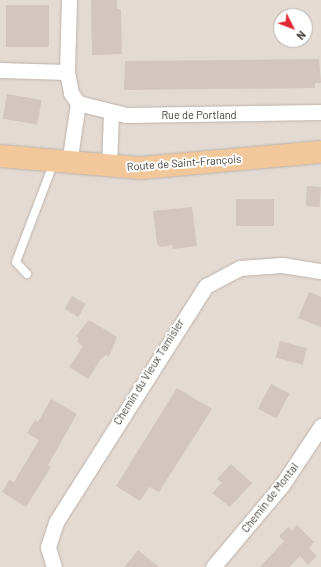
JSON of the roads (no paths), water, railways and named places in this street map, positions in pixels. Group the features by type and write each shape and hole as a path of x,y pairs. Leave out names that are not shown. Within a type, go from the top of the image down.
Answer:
{"main road":[{"name":"Route de Saint-François","path":"0,156 61,163 141,168 321,152"}],"street":[{"path":"61,163 78,103 71,93 67,72 69,0"},
{"path":"0,70 67,72"},
{"name":"Rue de Portland","path":"78,103 111,114 257,115 321,112"},
{"path":"109,166 111,114"},
{"name":"Chemin du Vieux Tamisier","path":"54,567 48,547 56,522 206,286 240,268 282,265 321,271"},
{"name":"Chemin de Montal","path":"214,567 282,485 321,426"}],"lane":[{"path":"27,274 16,262 61,163"}]}
